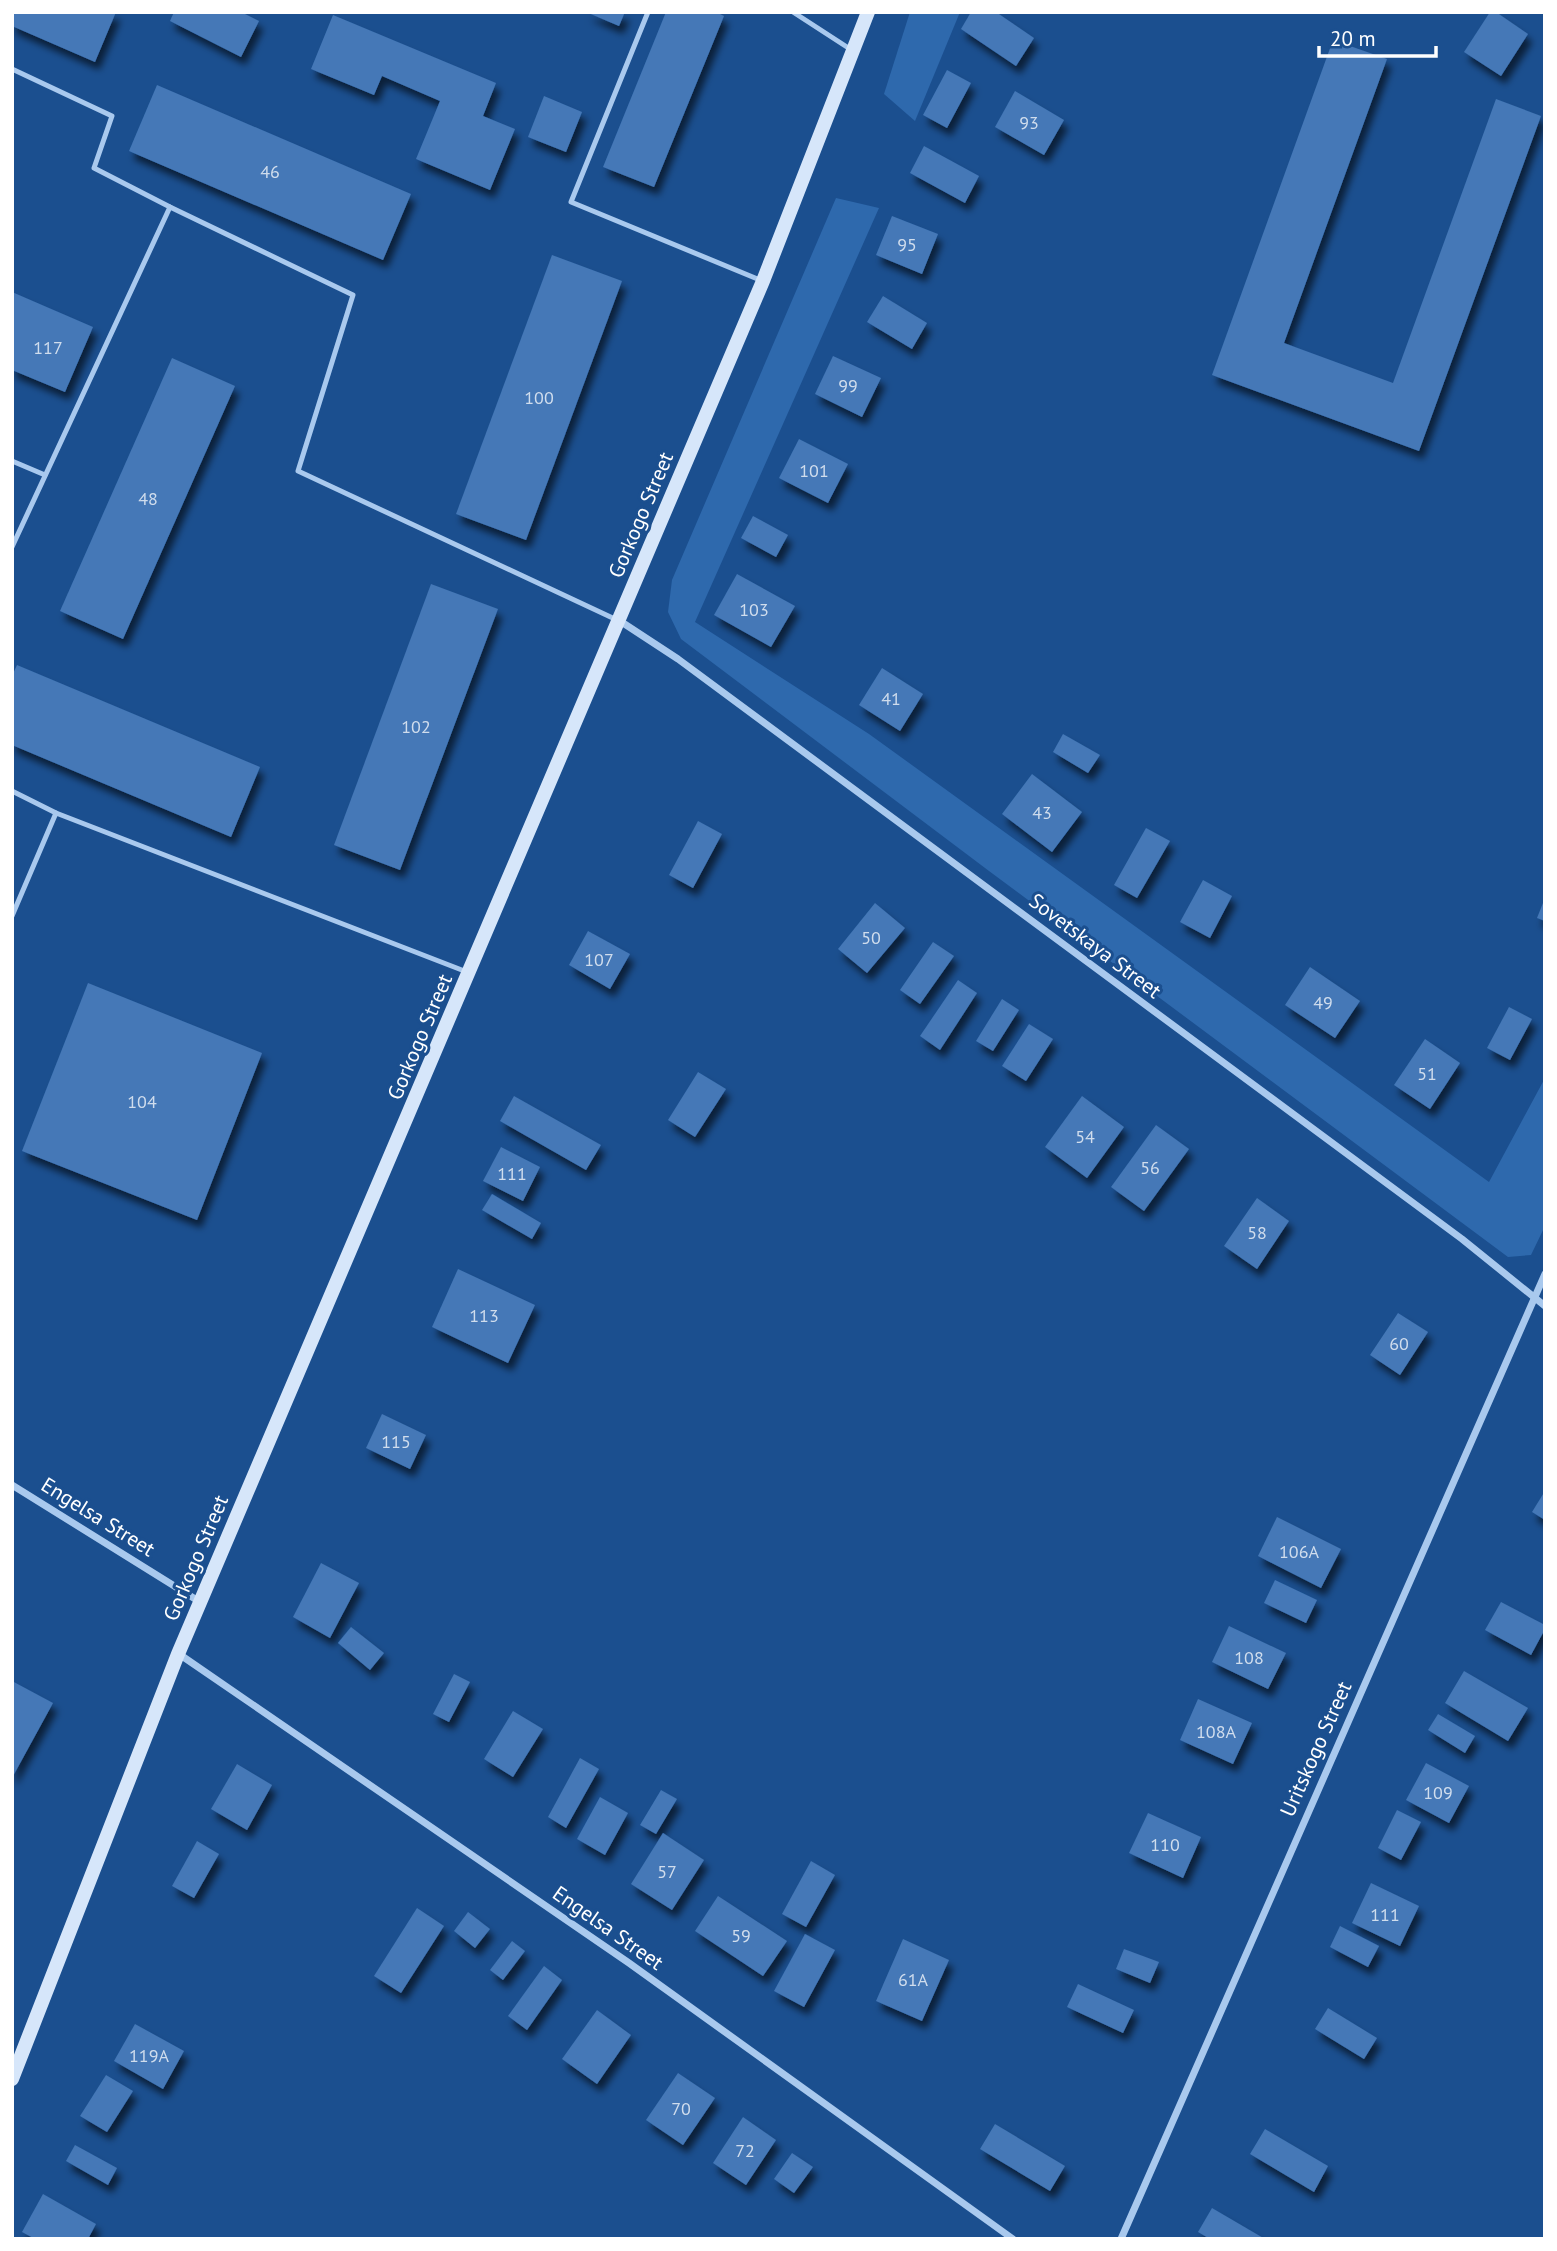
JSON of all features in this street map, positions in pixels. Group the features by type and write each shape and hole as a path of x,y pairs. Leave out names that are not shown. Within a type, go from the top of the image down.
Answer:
{"street":[{"name":"Gorkogo Street","path":"12,2079 178,1654 763,281 868,12"},
{"name":"Sovetskaya Street","path":"620,621 678,659 1451,1231 1545,1306"},
{"name":"Uritskogo Street","path":"1121,2239 1545,1274"},
{"name":"Engelsa Street","path":"12,1485 200,1602"},
{"name":"Engelsa Street","path":"178,1654 629,1963 1013,2239"}],"lane":[{"path":"648,12 571,202 763,281"},
{"path":"793,12 853,51"},
{"path":"12,69 111,116 94,168 353,295 298,471 620,621"},
{"path":"12,547 170,207"},
{"path":"12,461 45,475"},
{"path":"12,791 56,813 470,973"},
{"path":"12,916 56,813"}],"shaded area":[{"path":"910,12 960,12 915,121 884,94"},
{"path":"836,198 879,208 695,622 869,734 1489,1182 1545,1078 1545,1226 1531,1255 1508,1257 681,639 668,612 672,580"}],"building":[{"path":"12,12 116,12 95,62 12,26"},
{"path":"174,12 241,12 259,21 241,57 170,21"},
{"path":"586,12 625,12 619,26"},
{"path":"666,12 716,12 724,16 654,187 603,167"},
{"path":"971,12 996,12 1034,38 1016,66 961,29"},
{"path":"1490,12 1496,12 1528,34 1501,76 1464,52"},
{"path":"333,15 496,83 483,116 515,129 490,190 416,159 440,101 382,76 374,95 311,69"},
{"path":"1333,40 1387,59 1284,343 1393,383 1496,99 1541,116 1419,451 1212,375"},
{"path":"947,70 971,83 947,128 923,115"},
{"path":"157,85 411,194 383,260 129,151"},
{"path":"1015,91 1064,120 1044,155 995,127"},
{"path":"544,96 582,112 566,152 528,137"},
{"path":"924,146 979,176 965,203 910,173"},
{"path":"892,216 938,234 922,274 876,255"},
{"path":"552,255 622,281 526,540 456,514"},
{"path":"12,292 93,327 65,392 12,370"},
{"path":"883,296 927,323 912,349 867,322"},
{"path":"833,356 881,378 862,417 815,394"},
{"path":"172,358 235,386 123,639 60,611"},
{"path":"799,439 848,464 828,503 779,478"},
{"path":"753,516 788,535 776,557 741,538"},
{"path":"737,574 795,606 771,647 714,615"},
{"path":"431,584 498,609 400,870 334,845"},
{"path":"17,665 260,767 231,837 12,745 12,676"},
{"path":"882,668 923,694 900,731 859,705"},
{"path":"1063,734 1100,755 1088,773 1053,752"},
{"path":"1032,774 1082,812 1052,852 1002,814"},
{"path":"698,821 722,834 693,888 669,875"},
{"path":"1146,828 1170,841 1137,898 1114,885"},
{"path":"1203,880 1232,896 1210,938 1180,922"},
{"path":"1545,898 1545,921 1537,918"},
{"path":"875,903 905,928 867,973 838,949"},
{"path":"588,931 630,954 610,989 569,965"},
{"path":"933,942 954,956 920,1004 900,990"},
{"path":"1310,967 1360,1001 1335,1038 1285,1005"},
{"path":"958,980 977,993 940,1050 920,1036"},
{"path":"88,983 262,1053 197,1220 22,1151"},
{"path":"1002,999 1019,1010 993,1051 976,1041"},
{"path":"1509,1007 1532,1019 1510,1060 1487,1048"},
{"path":"1029,1024 1053,1039 1026,1081 1002,1066"},
{"path":"1425,1039 1460,1063 1430,1109 1394,1085"},
{"path":"698,1072 726,1089 695,1137 668,1120"},
{"path":"514,1096 601,1145 586,1170 500,1121"},
{"path":"1082,1096 1124,1127 1087,1178 1045,1147"},
{"path":"1156,1125 1189,1149 1144,1211 1111,1187"},
{"path":"501,1147 540,1167 523,1201 483,1181"},
{"path":"492,1194 541,1223 532,1239 482,1210"},
{"path":"1257,1198 1289,1221 1257,1269 1224,1246"},
{"path":"458,1269 535,1305 508,1363 432,1327"},
{"path":"1398,1313 1428,1332 1400,1375 1370,1355"},
{"path":"382,1414 426,1435 410,1469 366,1448"},
{"path":"1545,1491 1545,1520 1532,1512"},
{"path":"1277,1517 1341,1549 1321,1588 1258,1556"},
{"path":"321,1563 359,1583 330,1638 293,1617"},
{"path":"1275,1580 1317,1600 1306,1623 1264,1603"},
{"path":"1501,1602 1545,1625 1531,1655 1485,1630"},
{"path":"1229,1626 1286,1653 1268,1689 1212,1662"},
{"path":"351,1627 384,1653 370,1670 338,1643"},
{"path":"1464,1671 1528,1708 1508,1741 1445,1703"},
{"path":"454,1674 470,1682 449,1722 433,1714"},
{"path":"12,1681 53,1703 12,1778"},
{"path":"1198,1699 1252,1723 1233,1764 1180,1740"},
{"path":"513,1711 543,1729 513,1777 484,1759"},
{"path":"1438,1714 1475,1736 1465,1753 1428,1730"},
{"path":"580,1758 599,1769 566,1828 548,1817"},
{"path":"1426,1763 1469,1786 1449,1823 1406,1800"},
{"path":"237,1764 272,1785 247,1830 211,1809"},
{"path":"661,1790 677,1799 656,1834 640,1825"},
{"path":"600,1797 628,1813 605,1855 577,1839"},
{"path":"1397,1810 1421,1822 1401,1860 1378,1848"},
{"path":"1148,1813 1201,1837 1183,1878 1129,1853"},
{"path":"663,1833 704,1860 672,1910 631,1884"},
{"path":"197,1841 219,1854 194,1898 172,1886"},
{"path":"811,1861 835,1875 806,1927 782,1914"},
{"path":"1371,1883 1419,1906 1400,1946 1352,1923"},
{"path":"718,1896 787,1941 763,1976 695,1931"},
{"path":"417,1908 444,1926 401,1993 374,1976"},
{"path":"468,1912 490,1929 475,1948 454,1931"},
{"path":"1340,1926 1379,1946 1368,1967 1330,1947"},
{"path":"805,1934 835,1950 804,2007 774,1991"},
{"path":"903,1939 949,1960 922,2021 876,2001"},
{"path":"512,1941 525,1951 503,1980 490,1970"},
{"path":"1124,1949 1159,1962 1150,1983 1116,1969"},
{"path":"544,1966 562,1980 527,2030 508,2016"},
{"path":"1078,1984 1134,2010 1123,2033 1067,2007"},
{"path":"1328,2008 1377,2038 1364,2059 1315,2029"},
{"path":"597,2010 631,2035 597,2084 562,2059"},
{"path":"135,2024 184,2051 163,2089 114,2061"},
{"path":"678,2073 715,2098 683,2145 646,2120"},
{"path":"106,2075 133,2091 107,2132 80,2116"},
{"path":"743,2117 776,2140 746,2185 713,2163"},
{"path":"995,2124 1065,2166 1050,2191 980,2149"},
{"path":"1265,2129 1328,2166 1314,2192 1250,2154"},
{"path":"75,2145 117,2168 108,2185 66,2161"},
{"path":"792,2153 813,2167 794,2193 774,2179"},
{"path":"43,2194 96,2224 88,2239 35,2239 22,2232"},
{"path":"1212,2208 1265,2239 1210,2239 1198,2232"}]}
